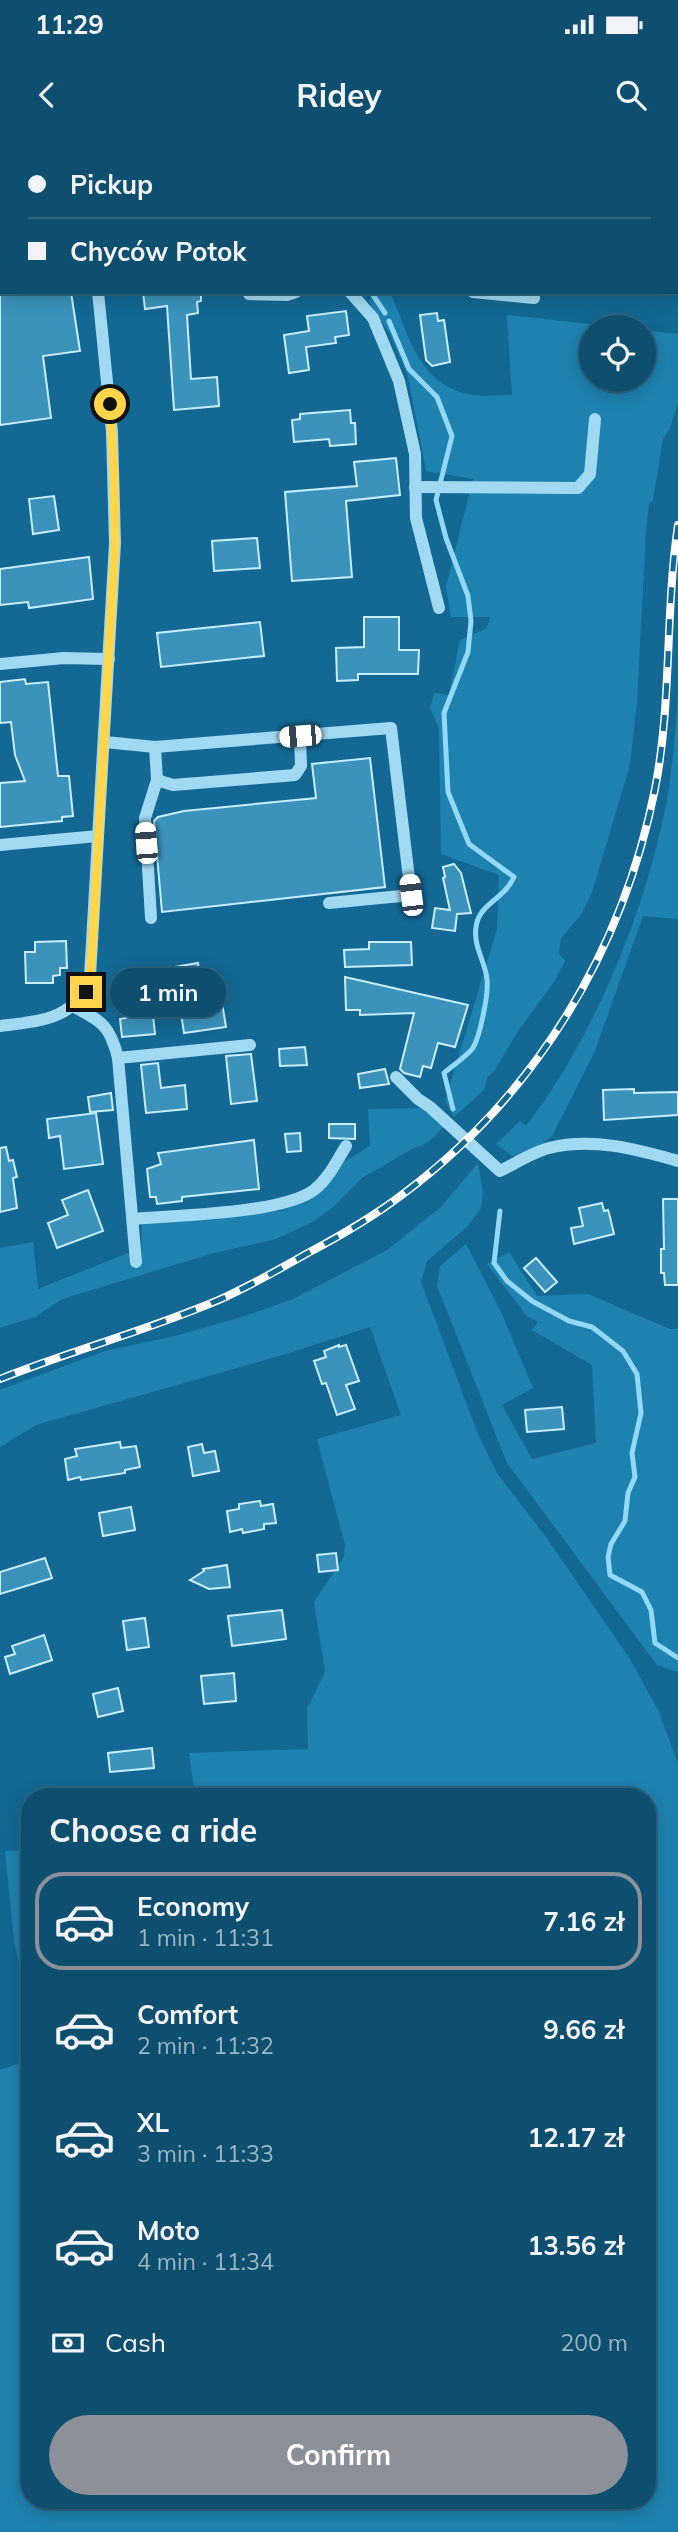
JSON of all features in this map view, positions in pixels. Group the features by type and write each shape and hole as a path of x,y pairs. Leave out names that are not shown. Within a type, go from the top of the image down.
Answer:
{"street":[{"path":"0,1026 41,1020 74,1007 86,992 90,976 115,543 114,473 99,294"},
{"path":"249,294 290,294"},
{"path":"352,294 373,318 399,381 420,487 416,518 439,608"},
{"path":"493,294 534,298"},
{"path":"420,487 578,488 590,474 595,419"},
{"path":"0,664 64,658 109,659"},
{"path":"105,742 155,747 391,729 411,895 329,902"},
{"path":"157,780 173,785 295,775 301,766 300,736"},
{"path":"151,918 145,818 157,780 155,747"},
{"path":"0,845 98,836"},
{"path":"74,1007 100,1020 112,1036 118,1058 136,1262"},
{"path":"118,1058 250,1045"},
{"path":"396,1077 500,1171 547,1148 574,1143 608,1145 678,1161"},
{"path":"133,1219 277,1206 313,1190 334,1166 346,1146"}],"shaded area":[{"path":"372,294 392,296 411,344 429,372 456,390 488,396 512,395 507,315 579,323 579,392 656,392 656,331 678,334 678,403 663,439 653,500 649,504 637,702 630,765 592,892 581,915 561,938 559,954 565,961 554,982 487,1078 484,1090 454,1117 445,1101 497,929 499,875 441,854 439,729 430,708 434,693 449,695 460,640 487,628 490,617 451,617 446,587 473,479 426,471 408,376 391,336 369,302"},
{"path":"678,693 678,919 643,916 595,1051 552,1136 530,1153 512,1156 496,1144 520,1121 526,1126 551,1091 595,1013 632,927 658,841 667,799"},
{"path":"426,1108 444,1126 423,1145 362,1178 333,1207 314,1221 276,1239 214,1253 62,1299 35,1317 0,1328 0,1248 33,1242 38,1289 141,1248 142,1224 281,1211 316,1195 345,1161 370,1146 368,1109"},
{"path":"478,1163 483,1192 481,1208 468,1226 427,1261 421,1282 477,1432 497,1473 546,1537 630,1659 659,1712 678,1764 678,2532 0,2532 0,2070 21,2063 21,2509 656,2509 656,1788 194,1788 189,1753 308,1749 307,1709 325,1672 314,1602 344,1557 345,1545 317,1439 401,1415 370,1327 286,1354 36,1425 0,1447 0,1390 105,1351 179,1335 293,1299 387,1250 441,1207"},
{"path":"466,1244 501,1312 533,1388 502,1405 532,1459 596,1443 592,1365 532,1330 538,1322 527,1316 487,1264 509,1252 537,1296 588,1294 670,1329 678,1329 678,1672 657,1665 507,1463 437,1286 440,1266"},
{"path":"21,1850 21,1971 14,1941 5,1851"}],"building":[{"path":"0,294 71,294 80,351 43,356 51,418 0,425"},
{"path":"143,294 201,294 201,301 197,302 198,313 187,315 191,379 217,377 219,406 174,410 167,306 145,309"},
{"path":"346,311 349,335 335,337 336,343 306,347 309,370 289,373 284,335 309,331 307,316"},
{"path":"437,313 438,321 444,320 450,362 432,366 426,360 420,315"},
{"path":"350,410 351,423 355,423 356,444 330,446 329,439 294,442 292,420 300,419 300,414"},
{"path":"396,458 400,495 346,501 352,577 292,581 285,492 357,486 354,462"},
{"path":"54,496 59,530 33,534 29,499"},
{"path":"257,538 260,568 214,571 212,541"},
{"path":"89,557 93,599 29,608 28,602 0,605 0,569"},
{"path":"364,617 399,617 399,650 419,650 418,674 358,674 358,680 337,681 336,648 364,647"},
{"path":"260,622 264,656 161,667 157,633"},
{"path":"25,679 26,684 48,682 58,776 69,776 73,816 62,817 62,821 0,827 0,783 25,781 15,755 11,722 0,723 0,682"},
{"path":"370,758 385,887 162,912 154,821 158,817 184,811 316,798 312,764"},
{"path":"454,864 461,873 471,913 457,914 455,931 432,928 435,908 450,910 443,867"},
{"path":"66,941 67,968 60,968 60,975 53,976 53,983 26,983 25,952 35,952 35,942"},
{"path":"369,942 411,942 412,965 345,967 344,950 369,949"},
{"path":"198,963 203,998 221,996 226,1027 184,1033 174,967"},
{"path":"345,977 468,1005 455,1047 438,1043 431,1068 423,1066 420,1077 404,1073 400,1069 414,1013 360,1015 360,1010 346,1010"},
{"path":"141,992 143,1016 153,1015 155,1034 122,1037 120,1019 126,1018 123,994"},
{"path":"305,1047 307,1065 280,1066 279,1049"},
{"path":"251,1054 257,1101 231,1104 226,1056"},
{"path":"158,1063 161,1088 185,1085 187,1109 146,1113 141,1065"},
{"path":"385,1069 389,1084 360,1088 358,1074"},
{"path":"634,1089 634,1093 678,1092 678,1115 604,1120 603,1090"},
{"path":"111,1093 113,1110 90,1112 88,1097"},
{"path":"96,1113 103,1164 64,1169 60,1136 49,1138 47,1119"},
{"path":"329,1124 355,1124 355,1139 329,1138"},
{"path":"300,1133 301,1151 287,1152 285,1134"},
{"path":"254,1140 259,1189 182,1197 182,1201 157,1204 156,1197 150,1197 147,1169 161,1164 158,1153"},
{"path":"6,1147 17,1177 13,1178 17,1208 0,1212 0,1148"},
{"path":"88,1190 103,1231 57,1248 48,1223 68,1215 62,1200"},
{"path":"663,1199 678,1199 678,1285 665,1285 664,1273 661,1273 661,1249 664,1249"},
{"path":"602,1203 604,1211 608,1210 614,1234 574,1244 571,1228 583,1226 579,1208"},
{"path":"536,1258 557,1282 545,1292 524,1268"},
{"path":"346,1345 359,1381 346,1385 355,1409 337,1415 326,1383 322,1384 314,1361 326,1357 324,1351"},
{"path":"562,1407 564,1429 527,1432 525,1410"},
{"path":"120,1442 121,1448 136,1446 140,1467 125,1470 125,1473 68,1480 65,1459 77,1456 75,1449"},
{"path":"202,1444 204,1453 215,1451 219,1471 193,1476 188,1447"},
{"path":"260,1501 261,1506 273,1504 276,1523 264,1524 264,1529 243,1533 242,1529 230,1532 227,1511 239,1509 239,1504"},
{"path":"131,1507 135,1530 103,1536 99,1513"},
{"path":"336,1553 338,1570 319,1572 317,1555"},
{"path":"45,1558 52,1578 0,1594 0,1572"},
{"path":"227,1565 230,1587 209,1589 190,1580 204,1571 203,1569"},
{"path":"282,1610 286,1639 232,1646 228,1616"},
{"path":"145,1618 149,1647 127,1650 123,1621"},
{"path":"44,1635 52,1660 10,1674 5,1657 15,1654 12,1646"},
{"path":"234,1673 236,1701 204,1704 201,1676"},
{"path":"118,1688 123,1711 98,1717 93,1694"},
{"path":"152,1748 154,1768 110,1772 108,1753"}],"waterway":[{"path":"373,295 385,313"},
{"path":"389,321 409,369 437,397 452,436 436,500 446,538 468,596 471,621 468,652 444,713 448,792 469,844 514,877 510,885 478,919 476,941 486,972 487,994 473,1048 444,1073 453,1109"},
{"path":"500,1211 494,1263 507,1281 532,1301 569,1321 592,1327 623,1351 637,1374 641,1413 632,1453 635,1477 628,1493 625,1521 611,1544 608,1557 610,1575 642,1592 651,1610 655,1643 678,1658"}],"railway":[{"path":"0,1379 221,1299 344,1233 403,1194 451,1155 494,1112 533,1065 567,1015 596,962 621,906 640,849 655,789 664,723 671,591 678,525"}],"route":[{"path":"86,992 92,953 115,543 110,404"}]}
